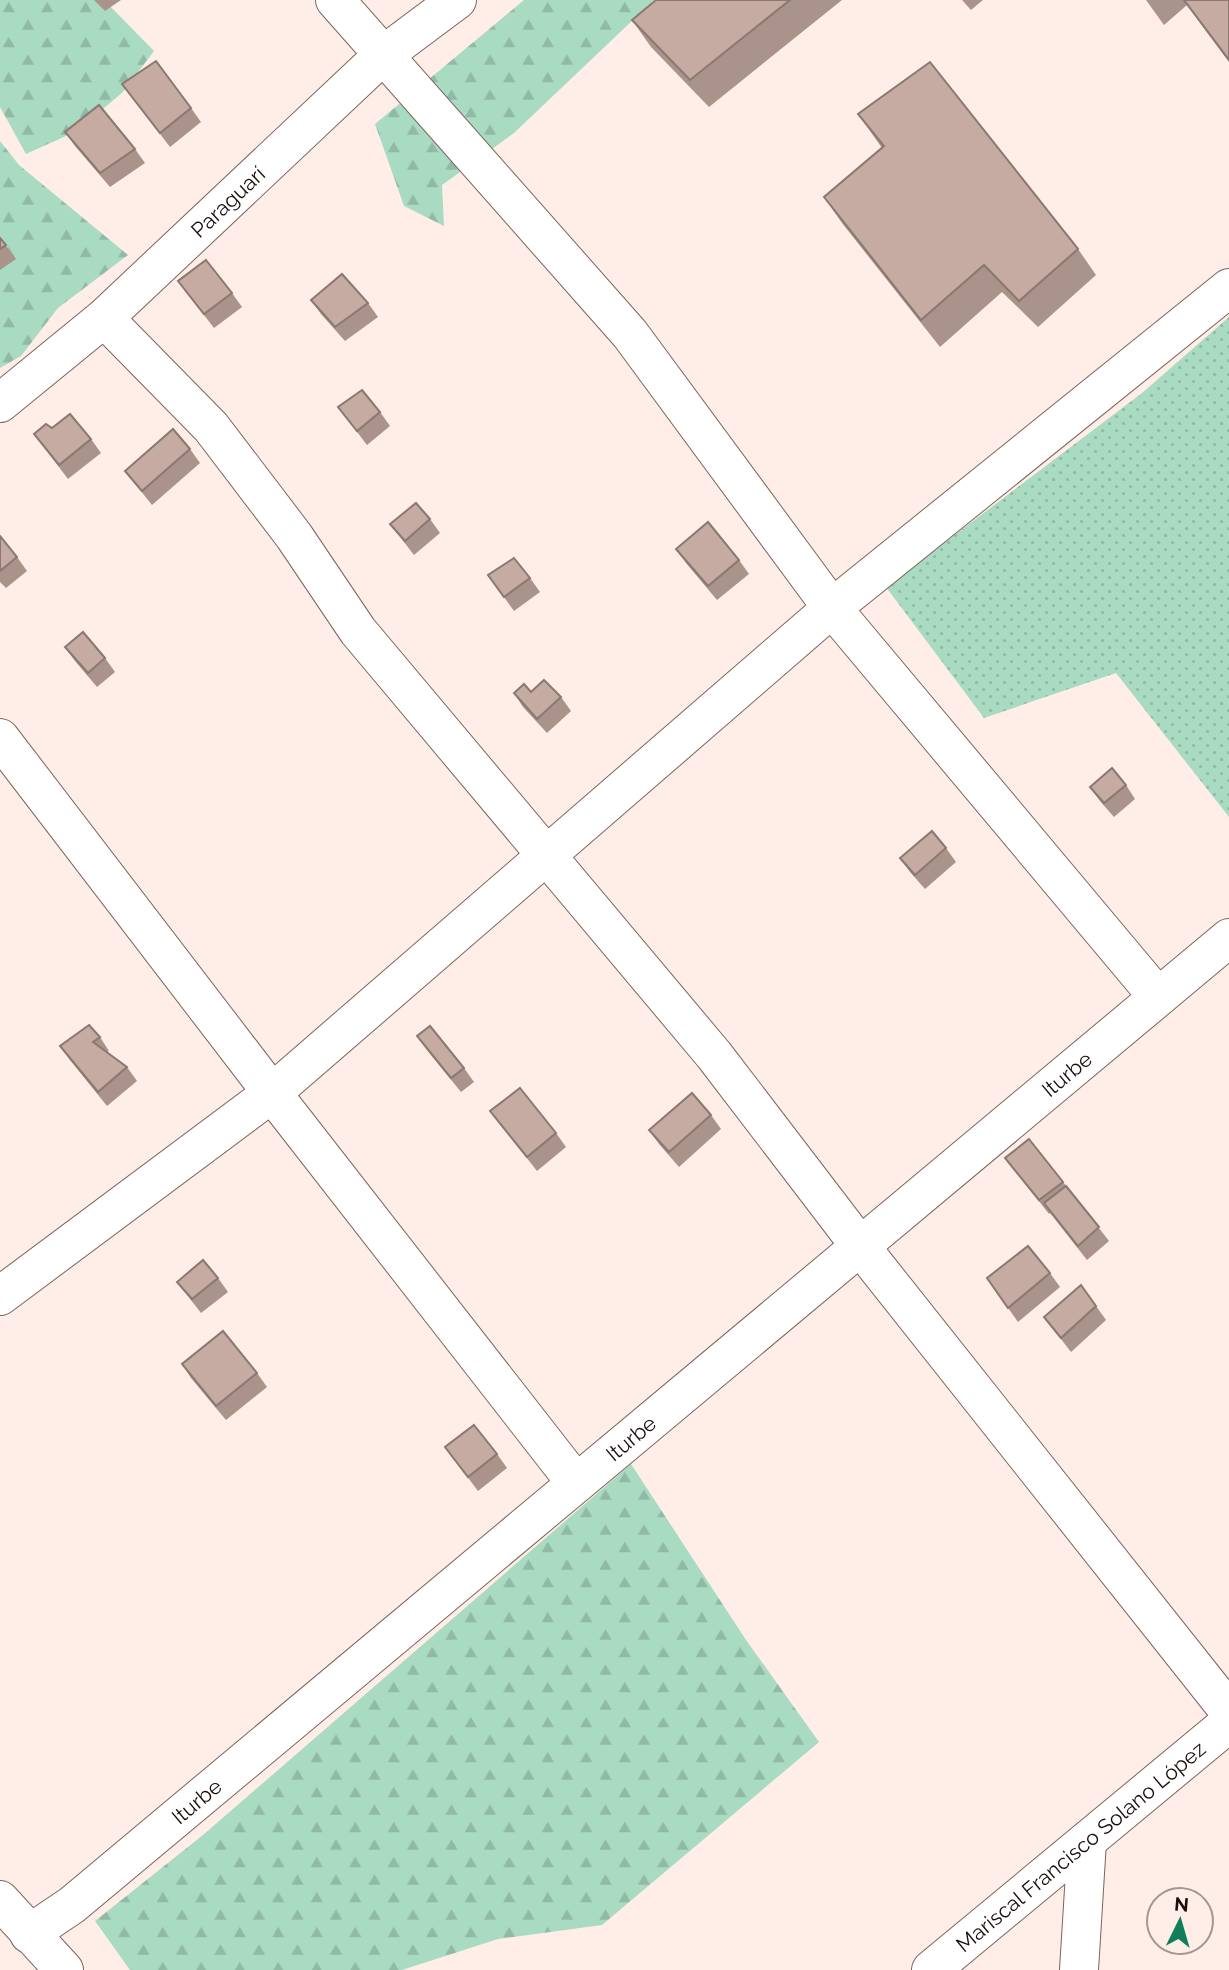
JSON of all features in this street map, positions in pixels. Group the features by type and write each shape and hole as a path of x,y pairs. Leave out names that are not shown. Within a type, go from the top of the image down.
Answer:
{"street":[{"path":"335,0 630,334 832,608 1158,997"},
{"name":"Paraguarí","path":"0,403 104,318 382,56 457,0"},
{"path":"0,1296 272,1093 832,608 1229,288"},
{"path":"104,318 211,427 294,536 358,631 714,1055 860,1246 1229,1712"},
{"path":"0,738 576,1483"},
{"name":"Iturbe","path":"29,1934 72,1905 1229,938"},
{"name":"Mariscal Francisco Solano López","path":"931,1970 1229,1723"},
{"path":"1079,1970 1087,1840"},
{"path":"0,1900 64,1970"}],"green space":[{"path":"0,0 104,0 154,51 123,92 77,131 26,154 0,107"},
{"path":"524,0 654,0 514,133 442,185 444,226 404,206 375,124"},
{"path":"0,141 19,165 128,255 58,308 21,356 0,368"},
{"path":"1229,317 1229,817 1116,673 984,718 886,587 1142,393"},
{"path":"631,1464 746,1640 819,1742 602,1925 498,1939 402,1970 130,1970 95,1921 203,1835"}],"building":[{"path":"656,0 790,0 690,80 632,20"},
{"path":"1184,0 1229,0 1229,60"},
{"path":"156,61 191,108 160,133 122,84"},
{"path":"930,62 1078,249 1019,301 984,265 921,320 824,197 884,146 858,114"},
{"path":"99,105 135,149 100,173 65,132"},
{"path":"0,238 6,245 0,249"},
{"path":"206,260 232,293 204,314 178,281"},
{"path":"342,274 368,303 335,327 311,300"},
{"path":"362,390 380,412 357,431 338,407"},
{"path":"70,414 91,439 59,465 34,434 46,424 52,428"},
{"path":"173,429 190,449 142,491 125,471"},
{"path":"416,503 430,519 405,541 390,524"},
{"path":"708,522 739,560 708,586 676,549"},
{"path":"0,536 17,557 0,571"},
{"path":"514,558 530,578 504,597 488,575"},
{"path":"83,632 105,658 88,673 65,647"},
{"path":"544,680 561,697 537,719 514,693 524,684 531,692"},
{"path":"1112,768 1126,785 1104,803 1090,787"},
{"path":"932,831 946,848 915,875 900,858"},
{"path":"89,1025 100,1037 93,1042 127,1067 98,1092 60,1046"},
{"path":"430,1026 464,1068 451,1078 417,1036"},
{"path":"520,1088 556,1133 527,1157 490,1111"},
{"path":"692,1093 711,1115 669,1152 649,1130"},
{"path":"1029,1139 1063,1182 1039,1200 1005,1158"},
{"path":"1066,1186 1099,1227 1078,1246 1044,1203"},
{"path":"1028,1246 1050,1273 1008,1308 987,1278"},
{"path":"203,1260 218,1278 192,1299 177,1282"},
{"path":"1081,1285 1096,1306 1061,1338 1044,1317"},
{"path":"223,1331 257,1373 216,1406 182,1364"},
{"path":"474,1425 497,1454 468,1477 445,1447"}]}
